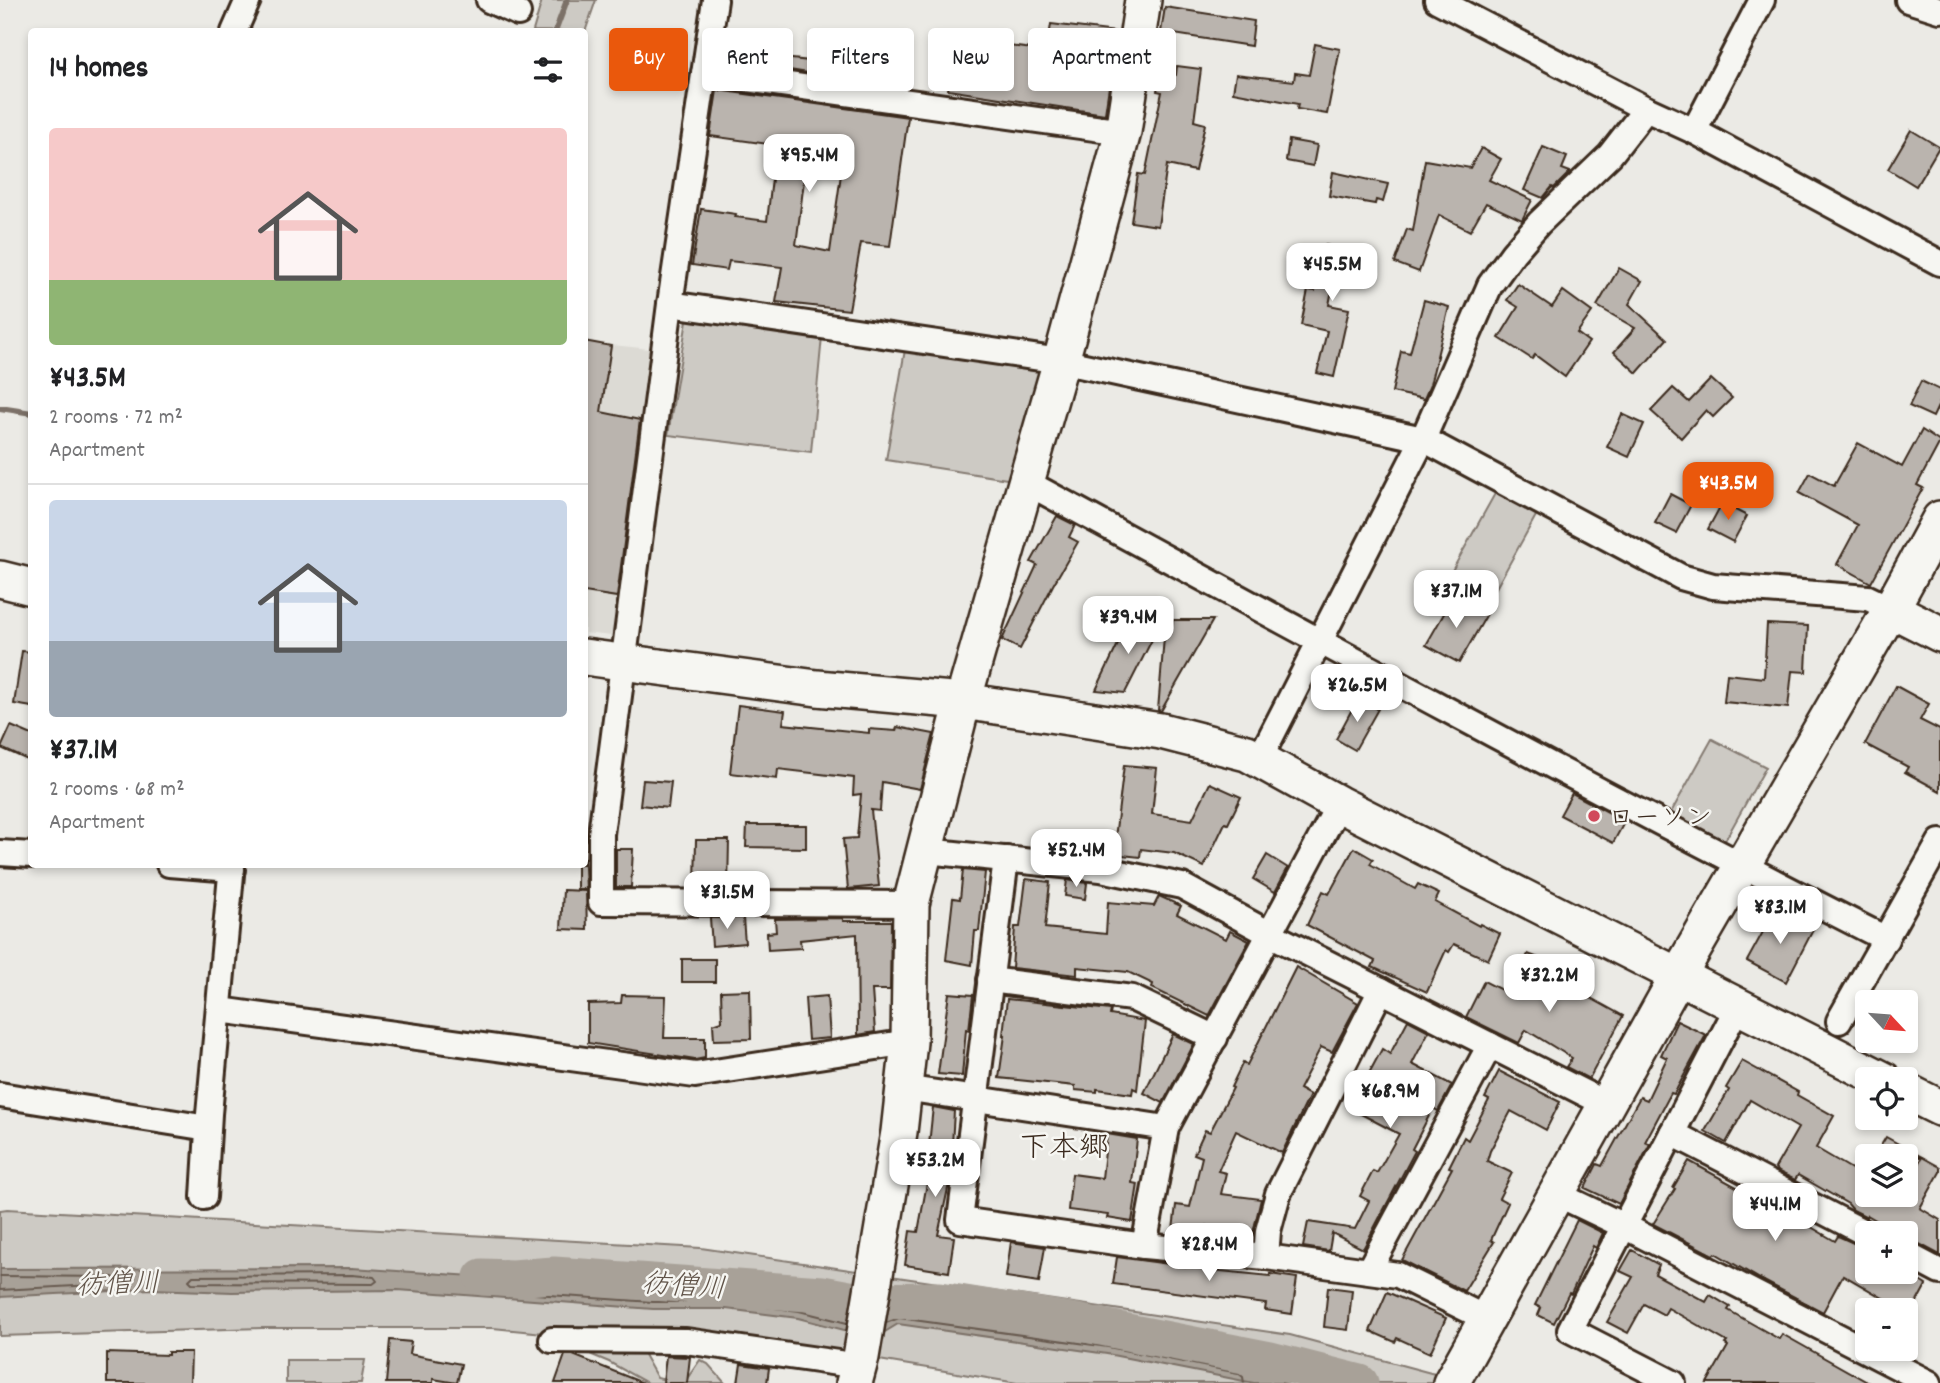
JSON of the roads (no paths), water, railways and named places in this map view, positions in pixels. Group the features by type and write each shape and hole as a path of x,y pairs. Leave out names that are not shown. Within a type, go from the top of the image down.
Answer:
{"street":[{"path":"236,28 248,0"},
{"path":"489,0 518,13"},
{"path":"711,28 715,0"},
{"path":"552,1340 686,1341 858,1368 899,1132 909,1042 911,904 962,701 1061,361 1123,132 1143,0"},
{"path":"1437,0 1646,109 1694,131 1940,263"},
{"path":"1694,131 1762,0"},
{"path":"1908,0 1940,10"},
{"path":"793,86 1123,132"},
{"path":"702,87 670,304 601,834 601,902 911,904"},
{"path":"1259,760 1423,439 1490,285 1522,243 1610,155 1646,109"},
{"path":"670,304 1061,361 1423,439 1681,577 1713,586 1868,598 1940,634"},
{"path":"1026,482 1320,642 1742,866 1886,939"},
{"path":"1458,1382 1487,1319 1606,1104 1940,519"},
{"path":"0,579 28,586"},
{"path":"588,658 817,688 962,701 1161,731 1247,753 1339,804 1858,1067"},
{"path":"1144,1246 1166,1128 1339,804"},
{"path":"1839,1021 1940,842"},
{"path":"926,851 1101,869 1182,886 1270,934 1606,1104"},
{"path":"0,853 28,855"},
{"path":"1006,859 960,1220 1144,1246 1266,1257 1398,1275 1487,1319"},
{"path":"204,1197 232,868"},
{"path":"990,980 1132,998 1214,1038"},
{"path":"1266,1257 1268,1231 1278,1194 1381,990"},
{"path":"1672,1383 1570,1331 1738,1006"},
{"path":"220,1010 695,1075 909,1042"},
{"path":"1368,1270 1490,1045"},
{"path":"904,1088 1166,1128"},
{"path":"0,1095 208,1128"},
{"path":"1918,1097 1940,1108"},
{"path":"1672,1133 1855,1228"},
{"path":"1557,1194 1929,1383"},
{"path":"1918,1260 1940,1272"}],"water":[{"path":"352,1268 488,1277 570,1276 770,1291 870,1302 926,1300 1094,1326 1360,1383 1254,1383 1107,1354 898,1324 875,1338 798,1318 726,1309 653,1309 398,1290 232,1292 151,1289 0,1297 0,1269"}],"waterway":[{"path":"556,28 567,0"},
{"path":"0,408 28,412"},
{"name":"彷僧川","path":"482,1277 554,1275 822,1294 860,1301 940,1300 1071,1321 1270,1360 1360,1383"}],"place":[{"name":"ローソン","path":"1594,816"}],"district":[{"name":"下本郷","path":"1064,1146"}]}
